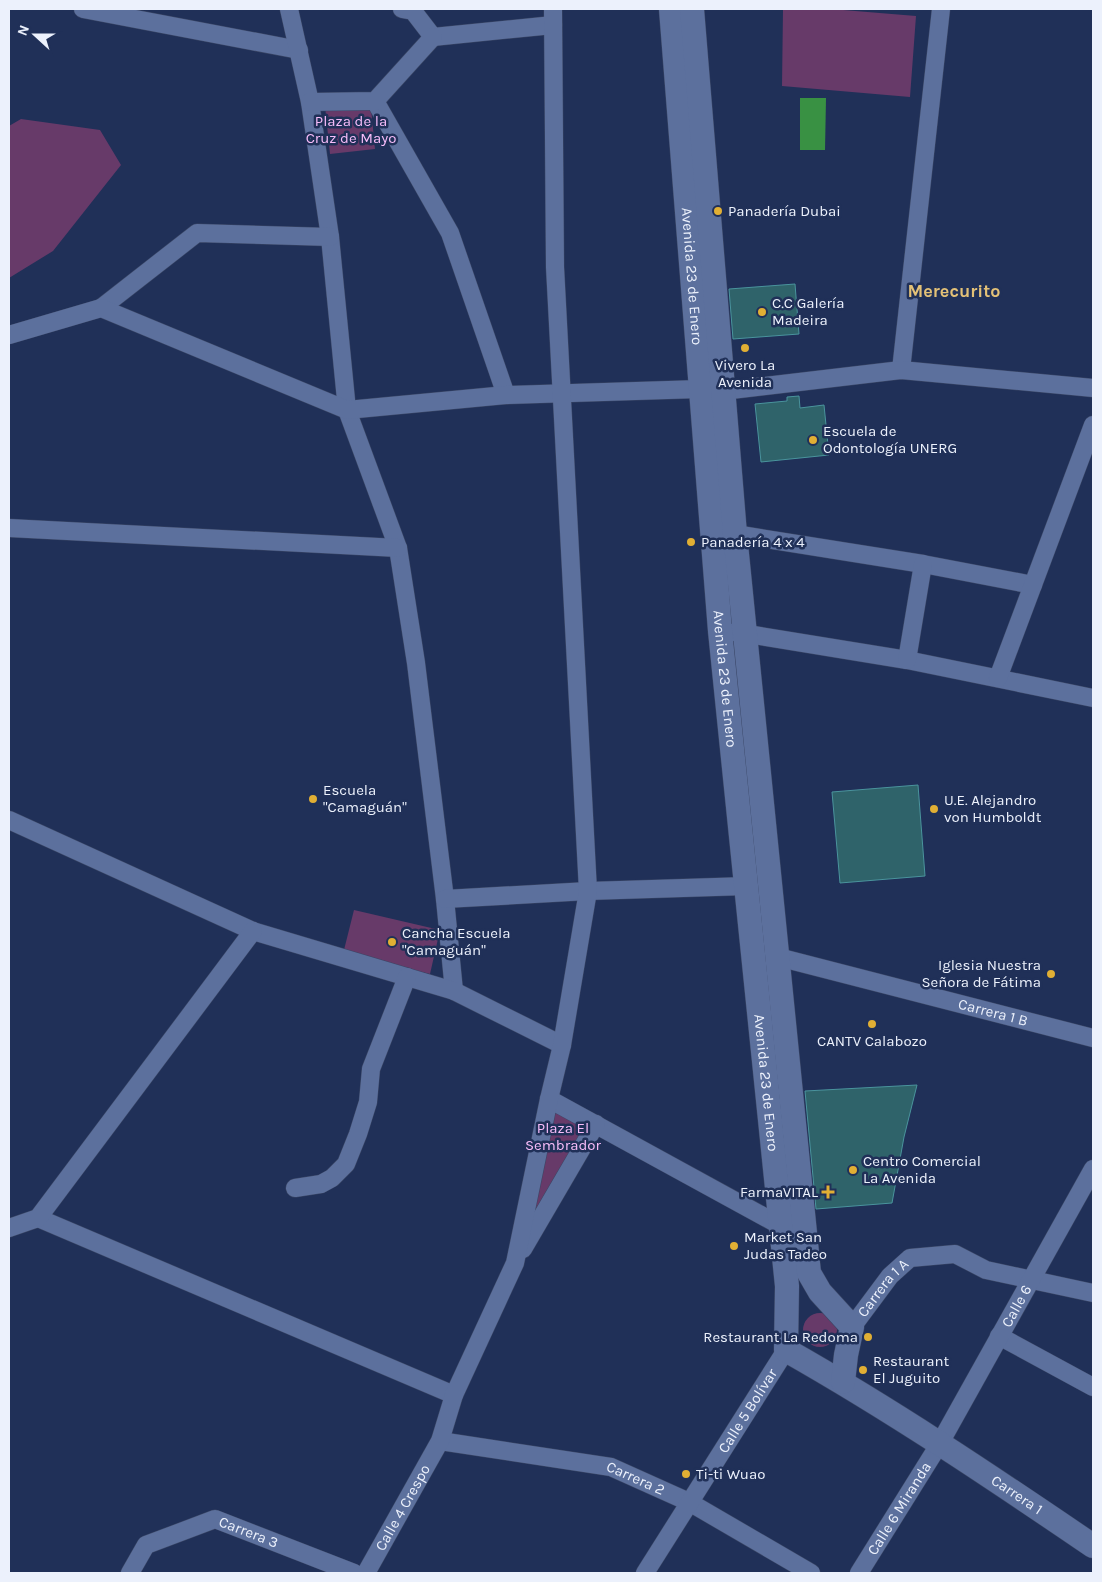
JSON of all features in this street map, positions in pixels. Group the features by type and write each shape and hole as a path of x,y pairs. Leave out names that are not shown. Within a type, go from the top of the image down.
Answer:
{"main road":[{"name":"Avenida 23 de Enero","path":"671,9 712,390 735,534 746,633 809,1273 820,1292 852,1327"},
{"name":"Avenida 23 de Enero","path":"692,9 712,390 720,631 787,1286 786,1350"},
{"path":"843,1382 852,1327"},
{"name":"Carrera 1","path":"786,1350 843,1382 940,1443 1093,1546"}],"street":[{"path":"83,9 299,50"},
{"path":"289,9 310,102 330,237 347,410 398,548 416,662 445,900 454,991"},
{"path":"901,370 941,9"},
{"path":"410,10 433,37"},
{"path":"310,102 375,101 433,37 553,17 555,267 588,891 562,1045 515,1263"},
{"path":"375,101 450,233 506,395"},
{"path":"9,335 101,308 197,233 330,237"},
{"path":"101,308 347,410 506,395 712,390 901,370 1093,388"},
{"path":"998,678 1092,433"},
{"path":"9,528 398,548"},
{"path":"735,534 923,564 1033,585"},
{"path":"907,660 923,564"},
{"path":"720,631 746,633 907,660 1093,698"},
{"path":"9,820 253,931 454,991 562,1045"},
{"path":"445,900 588,891 747,886"},
{"path":"9,1228 38,1218 253,931"},
{"name":"Carrera 1 B","path":"778,957 1093,1038"},
{"path":"295,1188 321,1184 332,1178 346,1164 368,1102 371,1069 407,977"},
{"path":"549,1099 781,1226"},
{"path":"515,1263 596,1124"},
{"name":"Calle 6","path":"940,1443 1093,1170"},
{"path":"38,1218 454,1395"},
{"name":"Carrera 1 A","path":"852,1327 890,1276 910,1258 955,1254 986,1270 1093,1293"},
{"name":"Calle 4 Crespo","path":"366,1573 440,1441 454,1395 515,1263"},
{"path":"999,1336 1093,1388"},
{"name":"Calle 5 Bolívar","path":"645,1573 786,1350"},
{"name":"Carrera 2","path":"440,1441 611,1467 689,1502 811,1573"},
{"name":"Calle 6 Miranda","path":"859,1573 940,1443"},
{"name":"Carrera 3","path":"130,1573 146,1545 215,1519 354,1573"}],"green space":[{"path":"783,9 831,9 916,16 910,97 782,86"},
{"name":"Plaza de la Cruz de Mayo","path":"325,106 371,108 375,149 330,154"},
{"path":"21,119 100,130 121,165 53,251 9,278 9,126"},
{"name":"Cancha Escuela \"Camaguán\"","path":"354,910 440,930 430,974 343,954"},
{"name":"Plaza El Sembrador","path":"552,1109 589,1128 525,1233"},
{"path":"820,1313 832,1318 837,1330 832,1342 820,1347 808,1342 803,1330 808,1318"}],"shaded area":[{"path":"800,98 826,98 825,150 800,150"}],"building":[{"name":"C.C Galería Madeira","path":"795,284 799,334 733,339 729,289"},
{"path":"799,396 800,408 824,405 829,455 761,462 755,404 787,401 787,397"},
{"path":"918,785 925,876 840,883 832,792"},
{"name":"Centro Comercial La Avenida","path":"917,1085 904,1137 892,1203 816,1209 805,1091"}],"place":[{"name":"Panadería Dubai","path":"718,211"},
{"name":"C.C Galería Madeira","path":"762,312"},
{"name":"Vivero La Avenida","path":"745,348"},
{"name":"Escuela de Odontología UNERG","path":"813,440"},
{"name":"Panadería 4 x 4","path":"691,542"},
{"name":"Escuela \"Camaguán\"","path":"313,799"},
{"name":"U.E. Alejandro von Humboldt","path":"934,809"},
{"name":"Cancha Escuela \"Camaguán\"","path":"392,942"},
{"name":"Iglesia Nuestra Señora de Fátima","path":"1051,974"},
{"name":"CANTV Calabozo","path":"872,1024"},
{"name":"Centro Comercial La Avenida","path":"853,1170"},
{"name":"FarmaVITAL","path":"828,1192"},
{"name":"Market San Judas Tadeo","path":"734,1246"},
{"name":"Restaurant La Redoma","path":"868,1337"},
{"name":"Restaurant El Juguito","path":"863,1370"},
{"name":"Ti-ti Wuao","path":"686,1474"}],"district":[{"name":"Merecurito","path":"954,291"}]}
